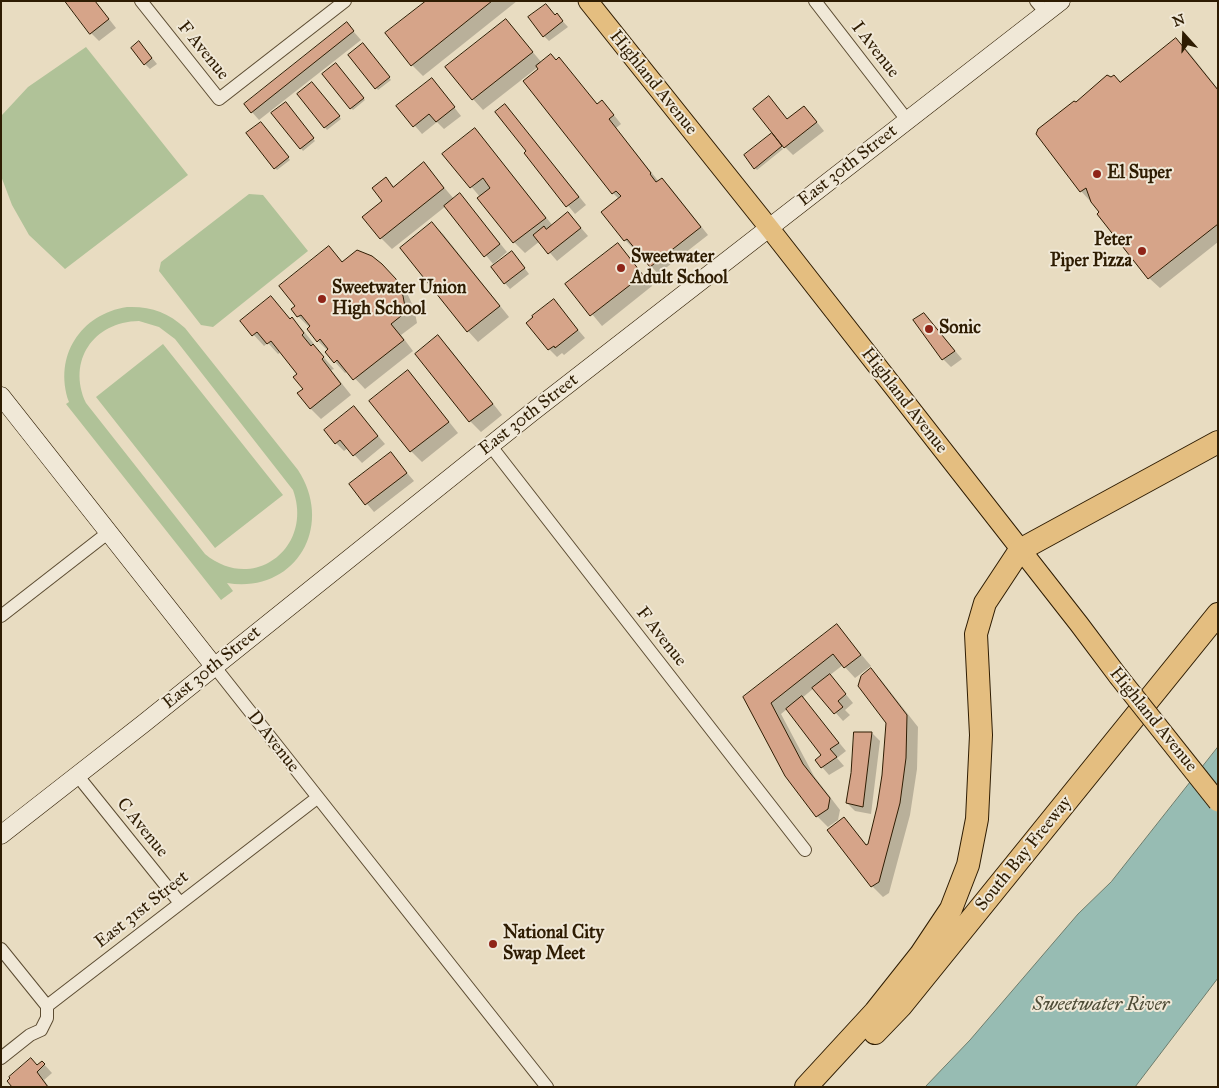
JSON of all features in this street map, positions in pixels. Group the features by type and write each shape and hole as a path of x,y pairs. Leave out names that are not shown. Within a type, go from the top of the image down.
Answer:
{"highway":[{"path":"806,1087 888,996 921,954 951,909 968,865 978,819 981,735 976,634 985,603 1020,550 1218,442"},
{"name":"South Bay Freeway","path":"822,1087 901,1006 1218,614"}],"main road":[{"name":"Highland Avenue","path":"588,1 770,229 1079,624 1105,660 1218,802"},
{"name":"East 30th Street","path":"1,835 490,446 907,120 1041,7 1061,1"},
{"name":"D Avenue","path":"1,396 214,666"}],"street":[{"name":"F Avenue","path":"141,1 219,98 345,1"},
{"name":"I Avenue","path":"815,1 907,120"},
{"name":"F Avenue","path":"490,446 805,850"},
{"path":"1,616 109,532"},
{"name":"D Avenue","path":"214,666 546,1087"},
{"name":"C Avenue","path":"77,775 180,903"},
{"name":"East 31st Street","path":"47,1006 317,798"},
{"path":"1,949 47,1006 47,1018 41,1030 30,1035 1,1058"}],"green space":[{"path":"86,47 188,175 65,269 29,235 12,205 1,176 1,117 28,87"},
{"path":"249,194 263,195 308,251 213,327 201,325 159,271 161,262"},
{"path":"127,307 151,309 179,322 298,470 308,492 312,513 310,534 302,552 289,567 272,578 251,584 227,583 233,591 221,600 66,404 69,402 65,385 65,369 68,354 84,328 96,318 111,311","holes":["139,321 159,327 175,339 293,490 297,511 295,530 287,546 275,559 259,567 242,569 223,565 205,554 86,403 81,387 82,359 88,347 97,336 109,328 123,323"]},
{"path":"163,344 283,495 215,548 96,397"}],"water":[{"name":"Sweetwater River","path":"1218,747 1218,978 1135,1087 925,1087 970,1040 1078,914 1111,882"}],"building":[{"path":"65,1 95,1 109,19 90,34"},
{"path":"426,1 492,1 411,66 385,33"},
{"path":"546,4 563,21 543,37 528,17"},
{"path":"506,19 533,52 472,100 445,67"},
{"path":"347,22 354,31 251,113 244,104"},
{"path":"1176,38 1218,90 1218,224 1148,279 1097,214 1099,212 1091,202 1086,188 1080,192 1036,134 1038,129 1074,101 1076,102 1107,75 1111,77 1114,75 1120,82"},
{"path":"139,41 152,58 144,65 131,48"},
{"path":"363,43 390,77 375,89 348,55"},
{"path":"551,54 556,60 559,57 597,104 602,100 614,115 609,119 656,182 662,178 701,227 650,267 627,239 624,241 601,212 621,196 616,191 612,194 523,81 538,69 536,66"},
{"path":"336,63 364,98 350,109 322,74"},
{"path":"432,78 455,107 436,122 429,114 413,127 396,106"},
{"path":"312,82 340,116 324,128 297,94"},
{"path":"769,96 787,119 804,106 817,122 784,148 753,109"},
{"path":"286,102 314,138 300,149 271,113"},
{"path":"505,104 579,197 566,207 495,112"},
{"path":"261,122 289,157 274,169 246,133"},
{"path":"475,128 546,218 513,243 477,198 490,188 483,178 470,188 442,154"},
{"path":"772,133 782,146 754,169 744,155"},
{"path":"424,162 444,188 380,239 362,217 382,201 372,188 386,177 393,187"},
{"path":"460,193 500,244 484,257 444,206"},
{"path":"568,212 581,228 548,254 533,235 544,226 546,229"},
{"path":"432,222 500,306 467,332 400,248"},
{"path":"618,243 643,275 590,316 565,284"},
{"path":"329,246 342,262 357,250 372,256 382,264 396,279 403,296 406,312 391,324 404,340 353,380 337,360 334,363 325,352 328,349 320,339 317,342 307,329 310,326 301,315 297,317 291,309 295,306 279,286"},
{"path":"512,251 525,268 504,284 491,267"},
{"path":"271,296 290,319 292,317 311,346 313,344 324,357 322,359 341,384 310,409 297,393 303,389 293,377 297,374 271,341 267,344 257,332 252,336 240,321"},
{"path":"554,299 578,330 555,348 554,346 548,350 526,323"},
{"name":"Sonic","path":"924,313 955,351 942,360 913,320"},
{"path":"438,335 493,404 469,422 415,354"},
{"path":"408,370 449,422 410,452 369,401"},
{"path":"354,406 378,436 353,456 340,440 335,444 324,430"},
{"path":"391,452 407,473 365,505 349,484"},
{"path":"837,624 861,655 844,668 833,654 771,703 803,764 830,798 828,809 816,817 785,776 743,697"},
{"path":"871,668 907,715 906,758 900,803 879,882 871,887 827,830 844,817 866,845 868,844 882,775 886,723 858,686 861,676"},
{"path":"830,674 846,694 838,701 843,707 834,714 812,688"},
{"path":"802,696 839,743 830,749 837,757 821,768 815,760 821,755 786,709"},
{"path":"854,732 872,732 863,807 846,803 851,773"},
{"path":"31,1058 37,1065 42,1061 45,1064 37,1072 48,1087 12,1087 7,1081 9,1077"}],"place":[{"name":"El Super","path":"1097,174"},
{"name":"Peter Piper Pizza","path":"1142,251"},
{"name":"Sweetwater Adult School","path":"621,268"},
{"name":"Sweetwater Union High School","path":"322,299"},
{"name":"Sonic","path":"929,329"},
{"name":"National City Swap Meet","path":"493,944"}]}
